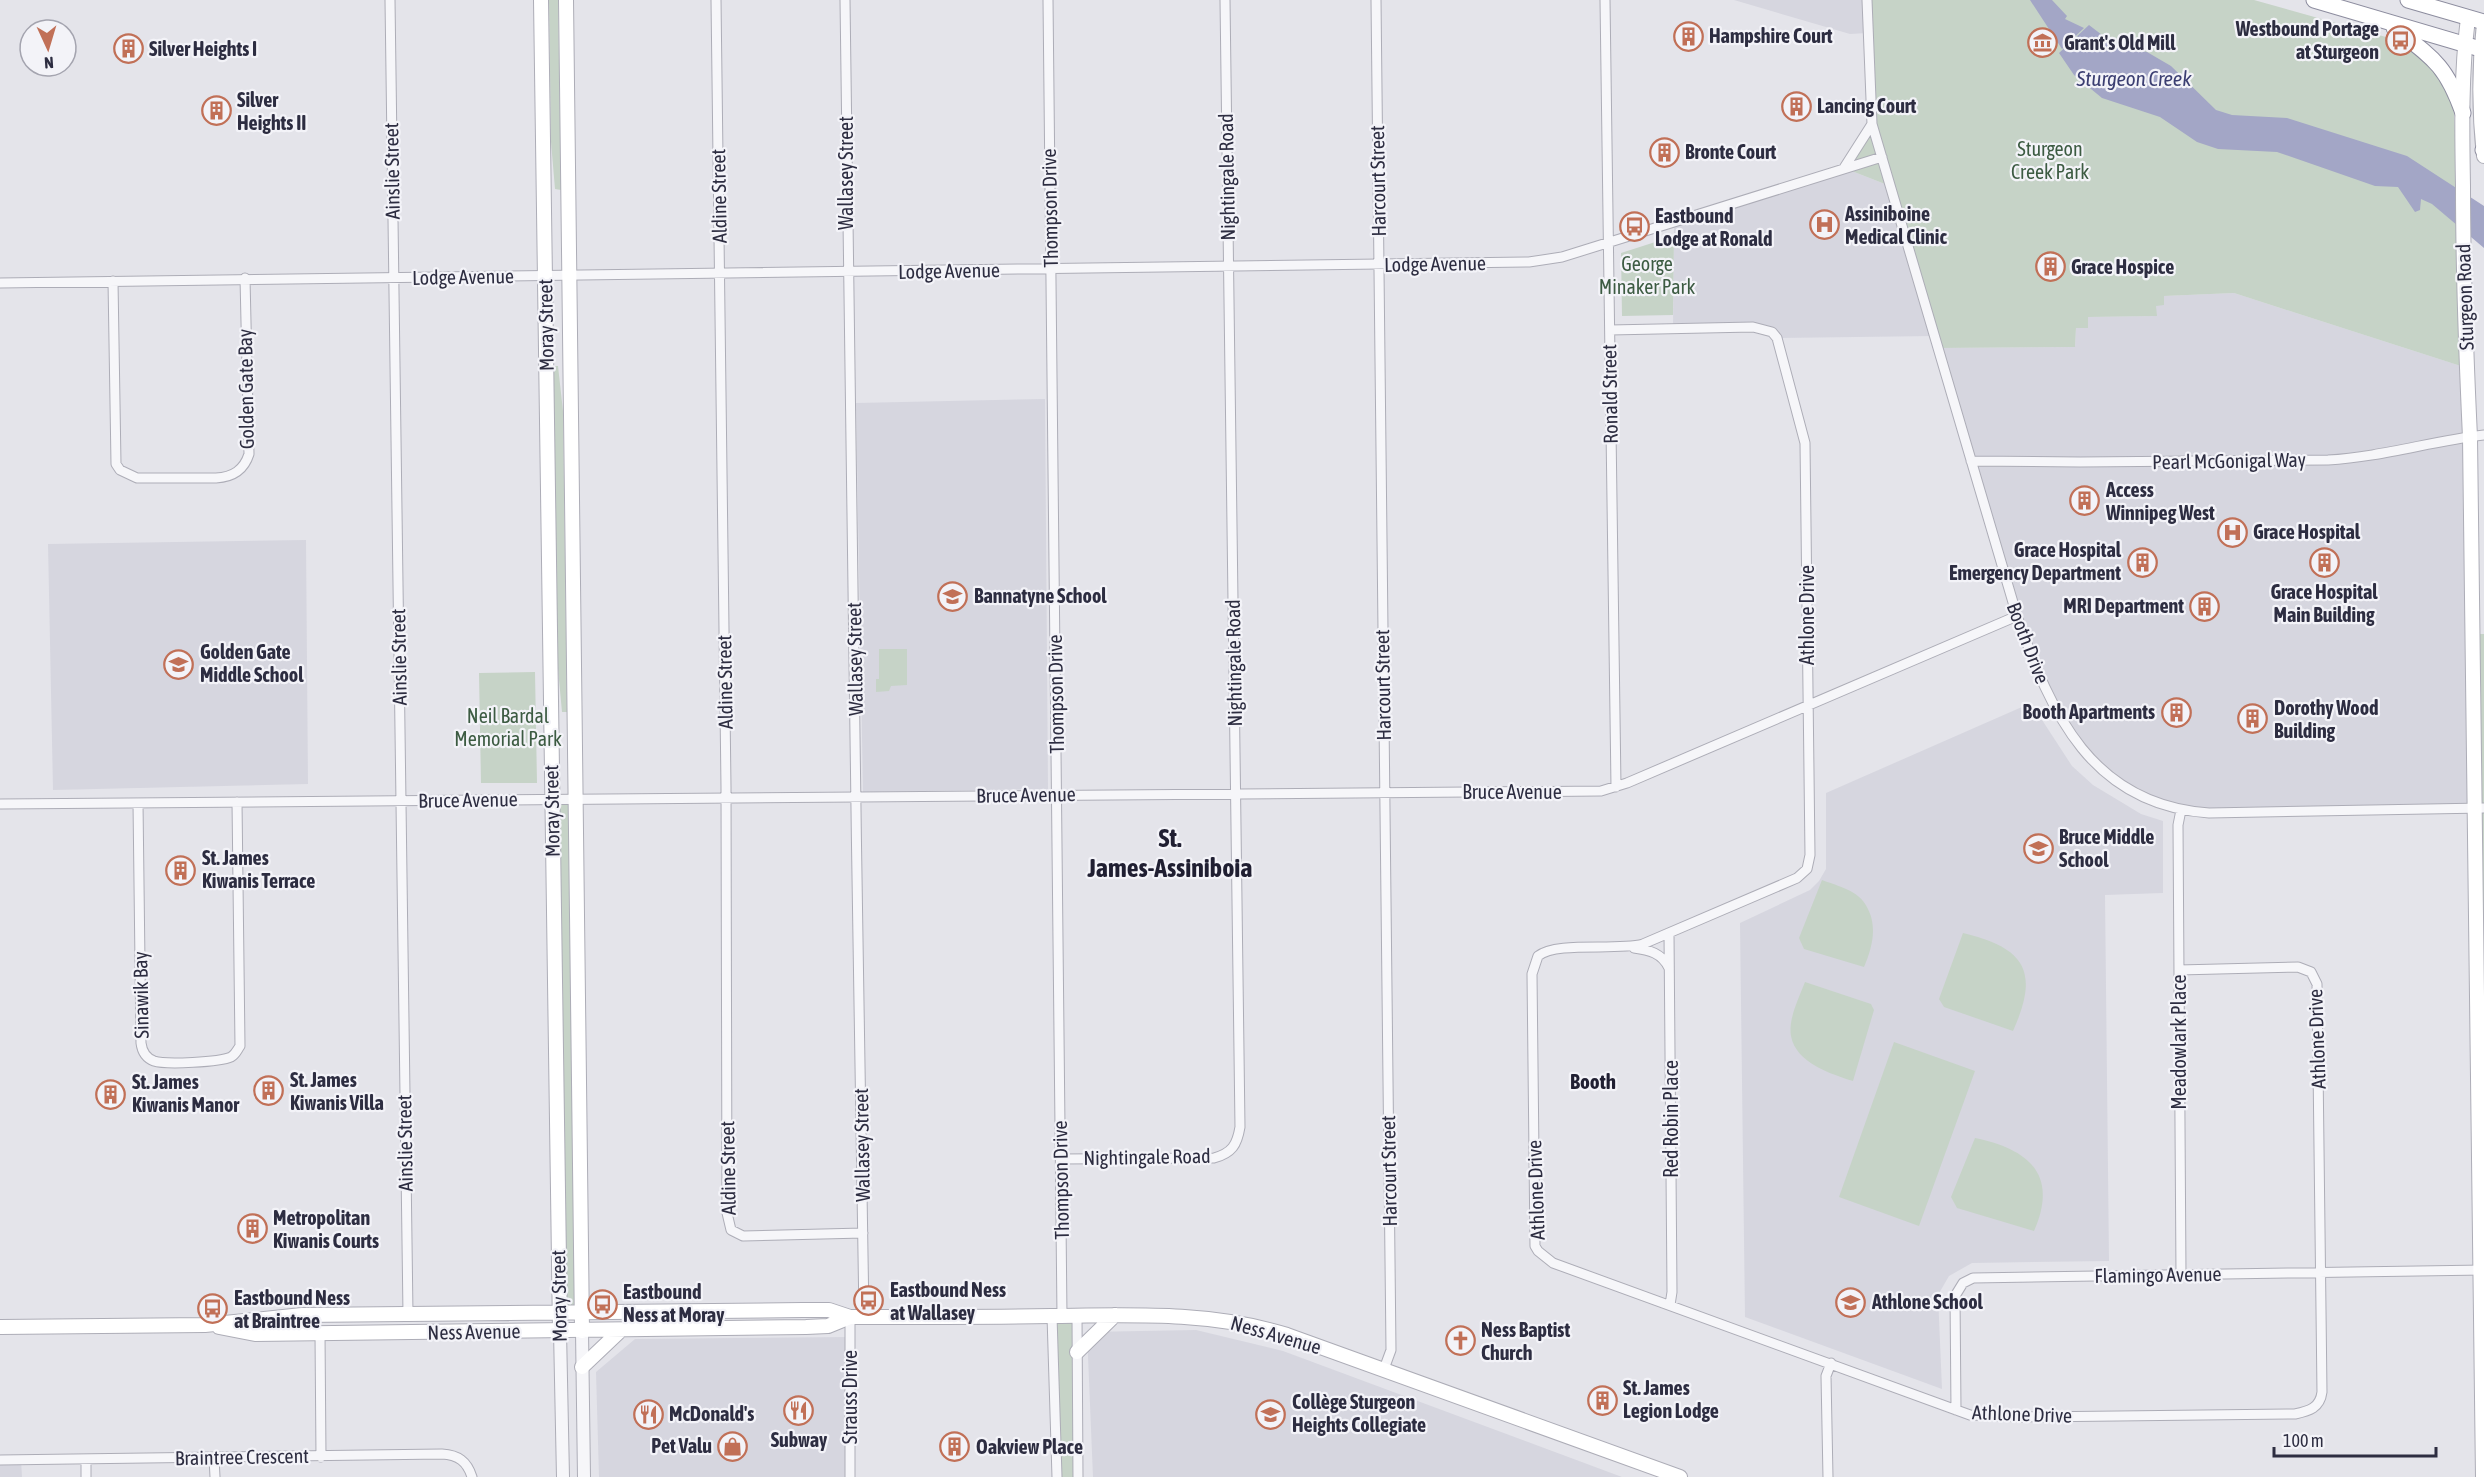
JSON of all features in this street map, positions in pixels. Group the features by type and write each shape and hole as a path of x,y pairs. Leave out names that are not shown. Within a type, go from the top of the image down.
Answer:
{"highway":[{"path":"2314,0 2482,50"},
{"path":"2408,0 2484,23"},
{"path":"2385,20 2441,66 2453,86 2463,113"}],"main road":[{"name":"Moray Street","path":"541,0 560,1331"},
{"name":"Moray Street","path":"566,0 582,1331"},
{"name":"Sturgeon Road","path":"2468,18 2464,45 2463,272 2477,436 2483,1477"},
{"path":"2484,23 2479,80 2484,156"},
{"name":"Ness Avenue","path":"0,1327 205,1324 302,1315 559,1312 829,1310 857,1317 1115,1315 1202,1317 1230,1320 1277,1332 1680,1477"},
{"path":"1077,1352 1115,1315"},
{"name":"Ness Avenue","path":"205,1324 255,1334 320,1334 828,1326 857,1317"},
{"path":"582,1367 621,1330"}],"street":[{"name":"Ainslie Street","path":"390,0 408,1314"},
{"name":"Aldine Street","path":"716,0 729,1224 736,1234 743,1236 863,1233"},
{"name":"Wallasey Street","path":"845,0 847,273 858,797 863,1233 857,1317"},
{"name":"Thompson Drive","path":"1048,0 1061,1159 1057,1316 1057,1477"},
{"name":"Nightingale Road","path":"1061,1159 1214,1158 1228,1154 1238,1141 1240,1115 1225,0"},
{"name":"Harcourt Street","path":"1376,0 1391,1350 1384,1369"},
{"name":"Ronald Street","path":"1605,0 1616,787"},
{"name":"Booth Drive","path":"1867,0 1872,124 2017,616 2045,689 2058,715 2080,748 2094,764 2121,785 2148,799 2181,810 2209,813 2479,808"},
{"path":"1844,168 1872,124"},
{"name":"Lodge Avenue","path":"0,283 245,278 847,273 1547,261 1882,157"},
{"name":"Golden Gate Bay","path":"113,281 116,464 120,470 137,478 194,478 232,476 244,465 249,454 245,278"},
{"name":"Athlone Drive","path":"1610,330 1753,327 1772,332 1777,338 1805,443 1810,855 1806,869 1797,878 1669,933 1628,948"},
{"name":"Pearl McGonigal Way","path":"1971,461 2352,459 2477,436"},
{"name":"Bruce Avenue","path":"0,804 1581,792 1616,787 2017,616"},
{"name":"Sinawik Bay","path":"138,803 141,1043 146,1056 155,1061 169,1062 224,1059 234,1055 240,1046 237,802"},
{"name":"Meadowlark Place","path":"2181,810 2178,825 2181,1274"},
{"name":"Red Robin Place","path":"1669,933 1672,1292 1670,1305"},
{"name":"Athlone Drive","path":"1670,973 1665,960 1660,956 1651,951 1628,948 1551,949 1538,956 1533,965 1535,1246 1553,1263 1956,1410 1984,1417 2295,1414 2309,1411 2321,1399 2322,1392 2318,989 2316,978 2311,972 2298,967 2179,970"},
{"name":"Flamingo Avenue","path":"1956,1410 1955,1296 1963,1283 1973,1278 2482,1270"},
{"path":"1077,1316 1078,1477"},
{"name":"Strauss Drive","path":"850,1477 857,1317"},
{"name":"Moray Street","path":"560,1331 563,1477"},
{"name":"Moray Street","path":"582,1331 584,1477"},
{"path":"320,1334 321,1456"},
{"path":"1828,1477 1826,1376 1831,1363"},
{"name":"Braintree Crescent","path":"0,1460 448,1455 456,1456 466,1463 472,1477"},
{"path":"214,1458 215,1477"},
{"path":"86,1459 86,1477"}],"shaded area":[{"path":"1734,0 1867,0 1867,33 1850,34"},
{"path":"1844,168 1890,186 1934,336 1777,338 1761,332 1673,330 1674,221"},
{"name":"Grace Hospital","path":"2234,293 2467,368 2475,808 2209,813 2148,799 2080,749 2027,646 1938,348 2075,347 2076,328 2088,317 2156,316 2156,306 2164,296"},
{"name":"Bannatyne School","path":"1045,399 1048,789 863,792 856,403"},
{"name":"Golden Gate Middle School","path":"306,540 308,784 53,790 48,544"},
{"path":"2031,703 2072,766 2093,785 2141,814 2163,821 2163,893 2105,895 2109,1261 1972,1263 1949,1276 1938,1295 1942,1389 1745,1317 1740,923 1810,890 1819,881 1826,869 1826,793"},
{"name":"Collège Sturgeon Heights Collegiate","path":"1196,1330 1283,1351 1622,1477 1093,1477 1087,1332"},
{"path":"850,1337 850,1477 599,1477 596,1372 635,1339"},
{"path":"0,1460 21,1460 22,1477 0,1477"}],"green space":[{"path":"549,0 558,0 561,190 555,189 551,142"},
{"name":"Sturgeon Creek Park","path":"1867,0 2254,0 2393,39 2405,46 2425,61 2440,78 2446,88 2454,113 2467,368 2234,293 2164,296 2164,305 2156,306 2157,316 2088,317 2088,328 2076,328 2075,347 1938,348 1890,186 1844,168 1872,124"},
{"name":"George Minaker Park","path":"1674,236 1673,315 1622,316 1621,253"},
{"path":"553,366 558,366 563,411 567,712 562,712 557,658"},
{"path":"2473,634 2484,634 2484,1423"},
{"path":"879,649 907,649 907,685 891,686 889,691 876,692 876,679 879,679"},
{"name":"Neil Bardal Memorial Park","path":"535,672 537,783 481,783 479,673"},
{"path":"551,799 576,799 583,1312 559,1312"},
{"path":"1822,880 1855,894 1868,909 1873,934 1864,967 1804,949 1799,938"},
{"path":"1963,933 2001,946 2021,965 2025,978 2025,992 2013,1031 1944,1007 1939,999"},
{"path":"1805,982 1871,1004 1874,1010 1853,1081 1816,1066 1807,1060 1794,1045 1790,1029 1791,1023"},
{"path":"1894,1042 1975,1071 1919,1226 1839,1197"},
{"path":"1975,1138 2010,1149 2024,1157 2034,1167 2040,1179 2043,1194 2041,1211 2034,1231 1957,1208 1951,1197"},
{"path":"1052,1316 1077,1316 1078,1477 1057,1477"}],"water":[{"name":"Sturgeon Creek","path":"2030,0 2052,0 2067,16 2065,19 2084,28 2062,49"},
{"name":"Sturgeon Creek","path":"2089,25 2119,48 2147,52 2171,66 2216,110 2232,115 2287,118 2407,156 2484,206 2484,248 2432,204 2421,199 2420,210 2415,212 2398,187 2375,186 2277,152 2218,149 2197,142 2160,117 2102,98 2074,75 2059,53"}],"place":[{"name":"Hampshire Court","path":"1688,36"},
{"name":"Westbound Portage at Sturgeon","path":"2400,41"},
{"name":"Grant's Old Mill","path":"2043,43"},
{"name":"Silver Heights I","path":"128,49"},
{"name":"Lancing Court","path":"1796,106"},
{"name":"Silver Heights II","path":"216,111"},
{"name":"Bronte Court","path":"1664,152"},
{"name":"Assiniboine Medical Clinic","path":"1824,225"},
{"name":"Eastbound Lodge at Ronald","path":"1634,227"},
{"name":"Grace Hospice","path":"2050,267"},
{"name":"Access Winnipeg West","path":"2085,501"},
{"name":"Grace Hospital","path":"2232,532"},
{"name":"Grace Hospital Emergency Department","path":"2142,562"},
{"name":"Grace Hospital Main Building","path":"2324,562"},
{"name":"Bannatyne School","path":"953,596"},
{"name":"MRI Department","path":"2205,606"},
{"name":"Golden Gate Middle School","path":"179,664"},
{"name":"Booth Apartments","path":"2176,712"},
{"name":"Dorothy Wood Building","path":"2253,719"},
{"name":"Bruce Middle School","path":"2038,848"},
{"name":"St. James Kiwanis Terrace","path":"181,870"},
{"name":"St. James Kiwanis Villa","path":"269,1091"},
{"name":"St. James Kiwanis Manor","path":"111,1094"},
{"name":"Metropolitan Kiwanis Courts","path":"252,1229"},
{"name":"Eastbound Ness at Wallasey","path":"869,1301"},
{"name":"Athlone School","path":"1851,1302"},
{"name":"Eastbound Ness at Moray","path":"602,1304"},
{"name":"Eastbound Ness at Braintree","path":"213,1309"},
{"name":"Ness Baptist Church","path":"1460,1341"},
{"name":"St. James Legion Lodge","path":"1602,1400"},
{"name":"Subway","path":"799,1410"},
{"name":"McDonald's","path":"648,1414"},
{"name":"Collège Sturgeon Heights Collegiate","path":"1271,1414"},
{"name":"Pet Valu","path":"733,1446"},
{"name":"Oakview Place","path":"955,1447"}],"district":[{"name":"St. James-Assiniboia","path":"1170,853"},
{"name":"Booth","path":"1593,1082"}]}
